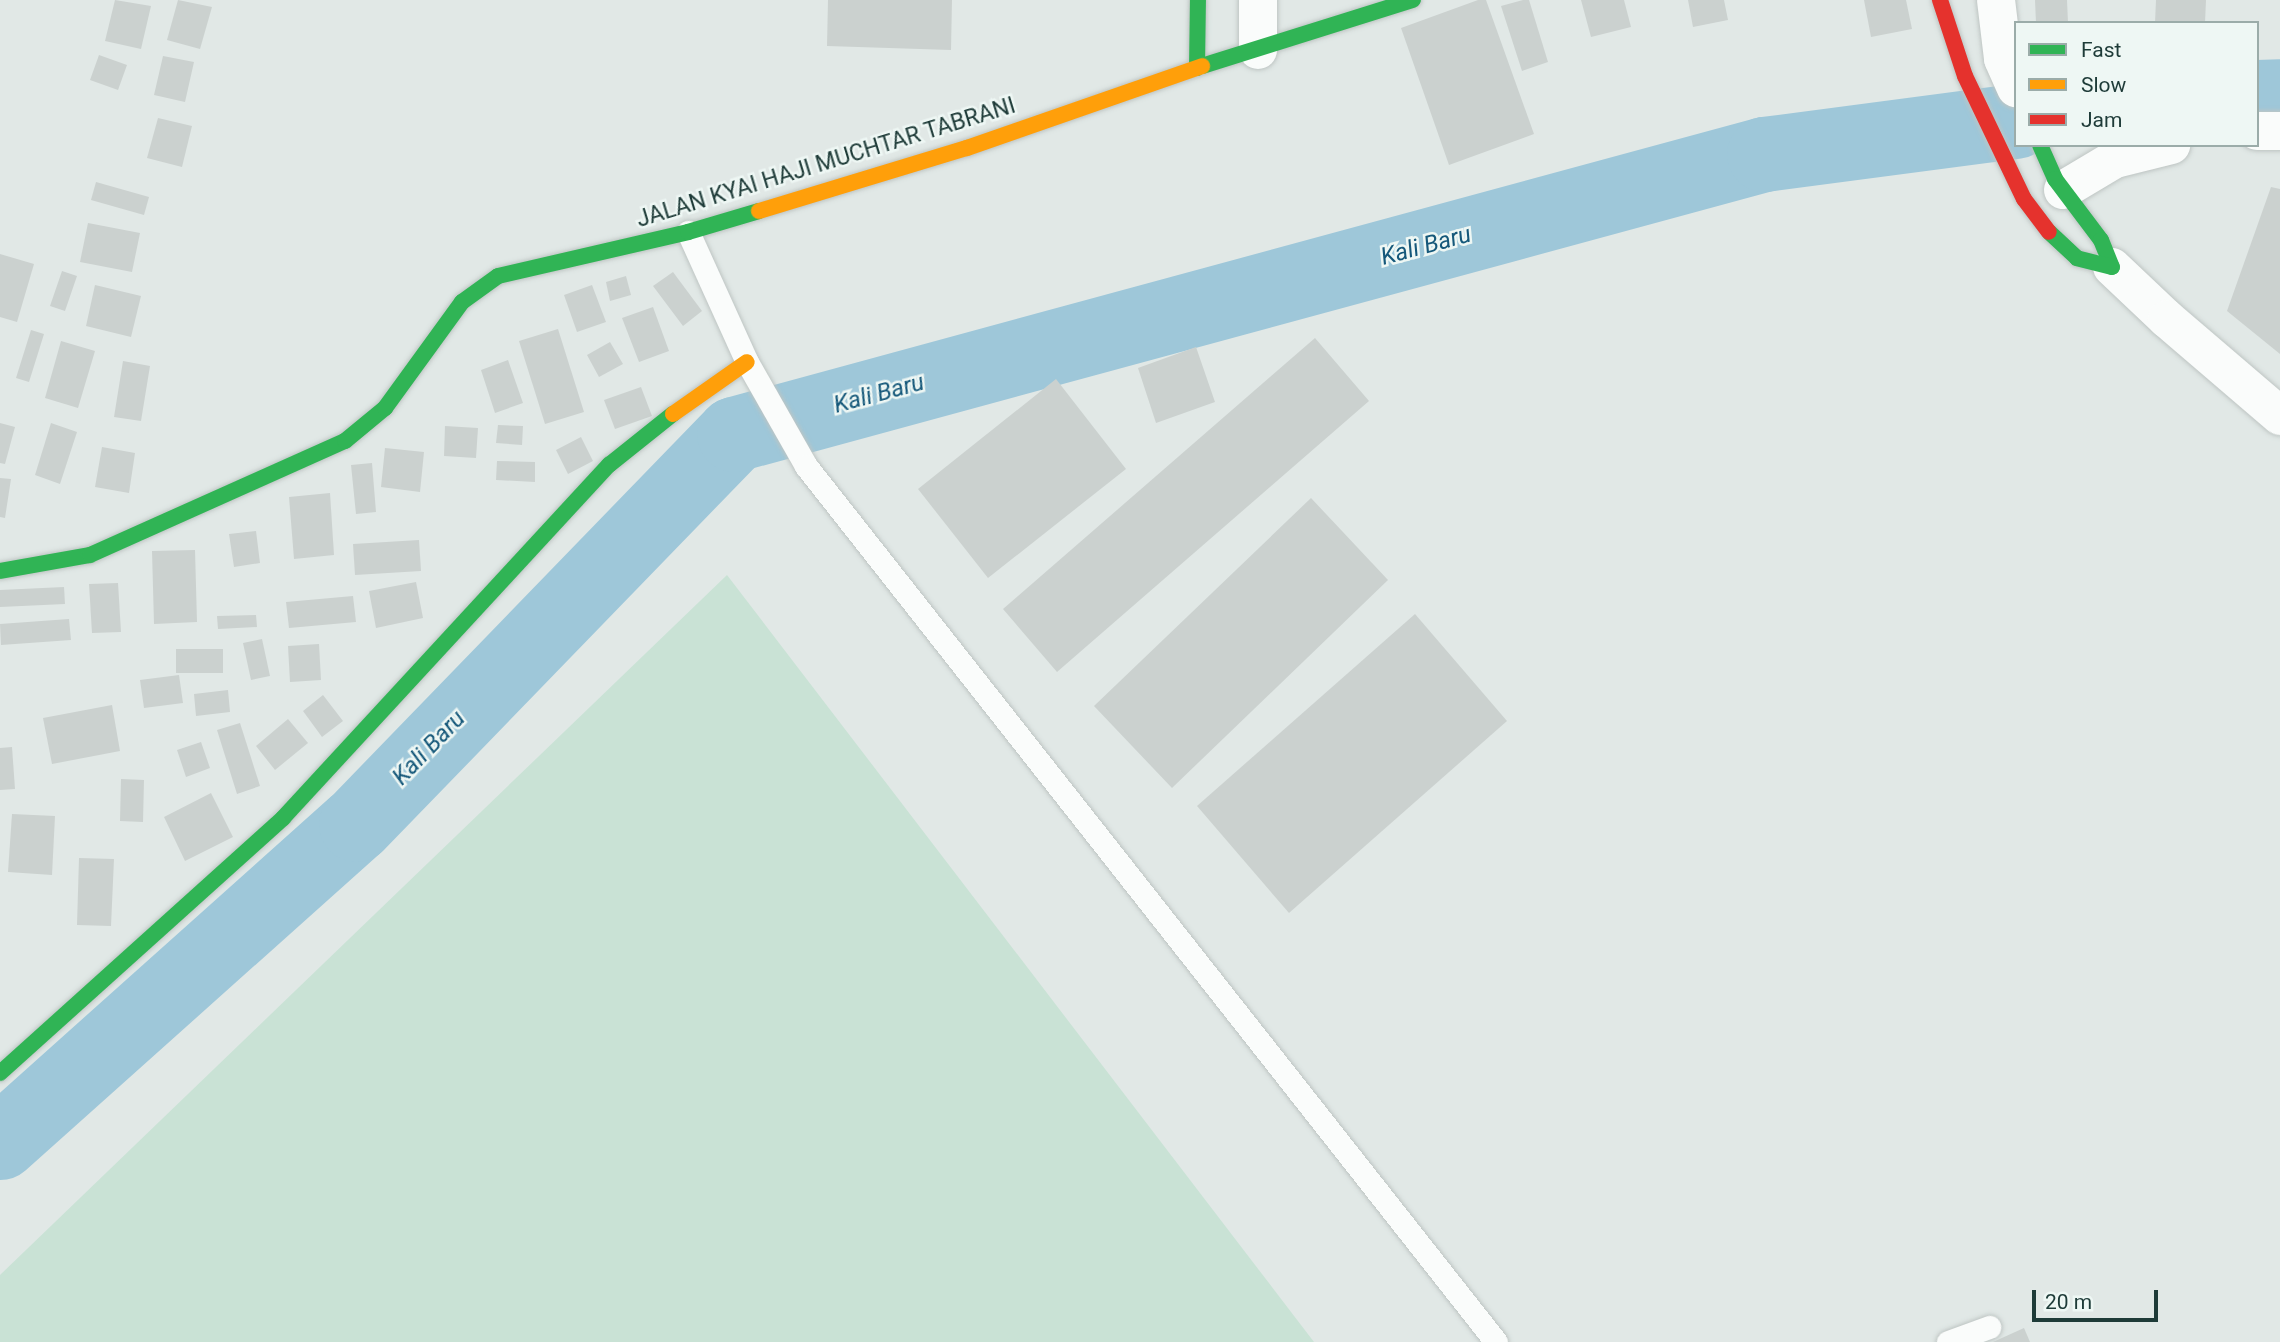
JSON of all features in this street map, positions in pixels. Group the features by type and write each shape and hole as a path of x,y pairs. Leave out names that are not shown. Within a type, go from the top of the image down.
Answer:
{"street":[{"path":"1197,68 1198,0"},
{"path":"1258,0 1258,50"},
{"name":"JALAN KYAI HAJI MUCHTAR TABRANI","path":"0,571 65,561 103,550 345,441 385,408 462,302 498,276 688,232 967,148 1197,68 1413,0"},
{"path":"1940,0 1965,76 2024,199 2044,228 2077,258 2112,267"},
{"path":"1996,0 2010,73"},
{"path":"2259,131 2280,131"},
{"path":"2041,147 2059,185 2101,240 2112,267 2280,416"},
{"path":"2059,185 2115,159 2163,147"},
{"path":"0,1073 284,818 609,466 653,429 747,362"}],"lane":[{"path":"688,232 747,362 806,466 1496,1342"},
{"path":"1948,1342 1989,1327"}],"green space":[{"path":"727,575 1314,1342 0,1342 0,1275"}],"building":[{"path":"115,0 151,6 141,49 105,41"},
{"path":"178,0 212,7 200,49 167,40"},
{"path":"828,0 952,0 951,50 827,46"},
{"path":"1478,0 1486,0 1534,134 1449,165 1401,28"},
{"path":"1529,0 1548,62 1522,71 1501,6"},
{"path":"1581,0 1624,0 1631,27 1591,37"},
{"path":"1688,0 1724,0 1728,20 1693,27"},
{"path":"1864,0 1906,0 1912,29 1871,37"},
{"path":"2035,0 2067,0 2068,21 2036,21"},
{"path":"2156,0 2206,0 2205,21 2155,21"},
{"path":"99,55 127,65 118,90 90,80"},
{"path":"163,56 194,62 185,102 154,95"},
{"path":"158,118 192,126 182,167 147,158"},
{"path":"96,182 149,197 144,215 91,200"},
{"path":"2271,187 2280,189 2280,354 2227,311"},
{"path":"88,223 140,233 132,272 80,262"},
{"path":"0,254 34,264 17,322 0,317"},
{"path":"62,271 77,276 65,311 50,306"},
{"path":"673,272 702,311 683,326 653,286"},
{"path":"626,276 631,295 610,301 606,282"},
{"path":"95,285 141,296 131,337 86,326"},
{"path":"592,285 606,322 577,332 564,295"},
{"path":"653,307 669,351 639,362 622,318"},
{"path":"558,329 584,412 545,424 519,341"},
{"path":"31,330 44,334 29,382 16,378"},
{"path":"1315,338 1369,401 1057,672 1003,609"},
{"path":"61,341 95,351 78,408 45,398"},
{"path":"610,342 623,364 599,377 587,355"},
{"path":"1196,347 1215,402 1156,423 1138,368"},
{"path":"508,360 523,403 495,413 481,370"},
{"path":"123,361 150,366 141,421 114,417"},
{"path":"1056,379 1126,469 988,578 918,489"},
{"path":"641,387 652,416 615,429 604,400"},
{"path":"0,423 15,427 5,464 0,463"},
{"path":"51,423 77,432 60,484 35,475"},
{"path":"498,425 523,426 522,445 496,443"},
{"path":"445,426 478,428 476,458 444,456"},
{"path":"581,437 593,461 568,474 556,450"},
{"path":"102,447 135,453 129,493 95,487"},
{"path":"385,448 424,452 420,492 381,487"},
{"path":"497,461 535,462 535,482 496,480"},
{"path":"372,463 376,512 356,514 351,465"},
{"path":"0,478 11,479 5,518 0,517"},
{"path":"330,493 334,555 294,559 289,497"},
{"path":"1311,498 1388,580 1172,788 1094,706"},
{"path":"256,531 260,563 234,567 229,534"},
{"path":"419,540 421,571 355,575 353,544"},
{"path":"195,550 197,622 154,624 152,551"},
{"path":"416,582 423,618 376,628 369,591"},
{"path":"118,583 121,632 92,633 89,584"},
{"path":"64,587 65,604 0,607 0,590"},
{"path":"353,596 356,622 289,628 286,602"},
{"path":"1415,614 1507,721 1289,913 1197,806"},
{"path":"256,615 257,627 218,629 217,616"},
{"path":"69,619 71,640 1,645 0,624"},
{"path":"262,639 270,676 251,680 243,643"},
{"path":"319,644 321,680 290,682 288,646"},
{"path":"176,649 223,649 223,673 176,673"},
{"path":"179,675 183,703 144,708 140,680"},
{"path":"228,690 230,712 196,716 194,694"},
{"path":"323,695 343,721 322,737 303,711"},
{"path":"112,705 120,751 52,764 43,718"},
{"path":"288,719 308,743 275,770 256,746"},
{"path":"240,723 260,786 237,794 217,730"},
{"path":"201,742 210,768 186,777 177,750"},
{"path":"12,747 15,789 0,790 0,748"},
{"path":"121,779 144,780 143,822 120,821"},
{"path":"211,793 233,837 185,861 164,817"},
{"path":"12,814 55,816 52,875 8,872"},
{"path":"79,858 114,859 111,926 77,925"},
{"path":"2024,1328 2030,1342 1993,1342"}],"waterway":[{"name":"Kali Baru","path":"2259,97 2280,96"},
{"name":"Kali Baru","path":"0,1142 356,824 734,434 1764,154 2014,121"}],"traffic: fast":[{"path":"1197,68 1198,0"},
{"path":"1202,66 1413,0"},
{"path":"2041,147 2055,179 2101,240 2112,267 2077,258 2049,232"},
{"path":"0,571 90,555 345,441 385,408 462,302 498,276 688,232 759,211"},
{"path":"0,1073 283,818 609,465 673,414"}],"traffic: slow":[{"path":"759,211 967,148 1202,66"},
{"path":"673,414 747,362"}],"traffic: jam":[{"path":"1940,0 1965,76 2024,199 2049,232"}]}
